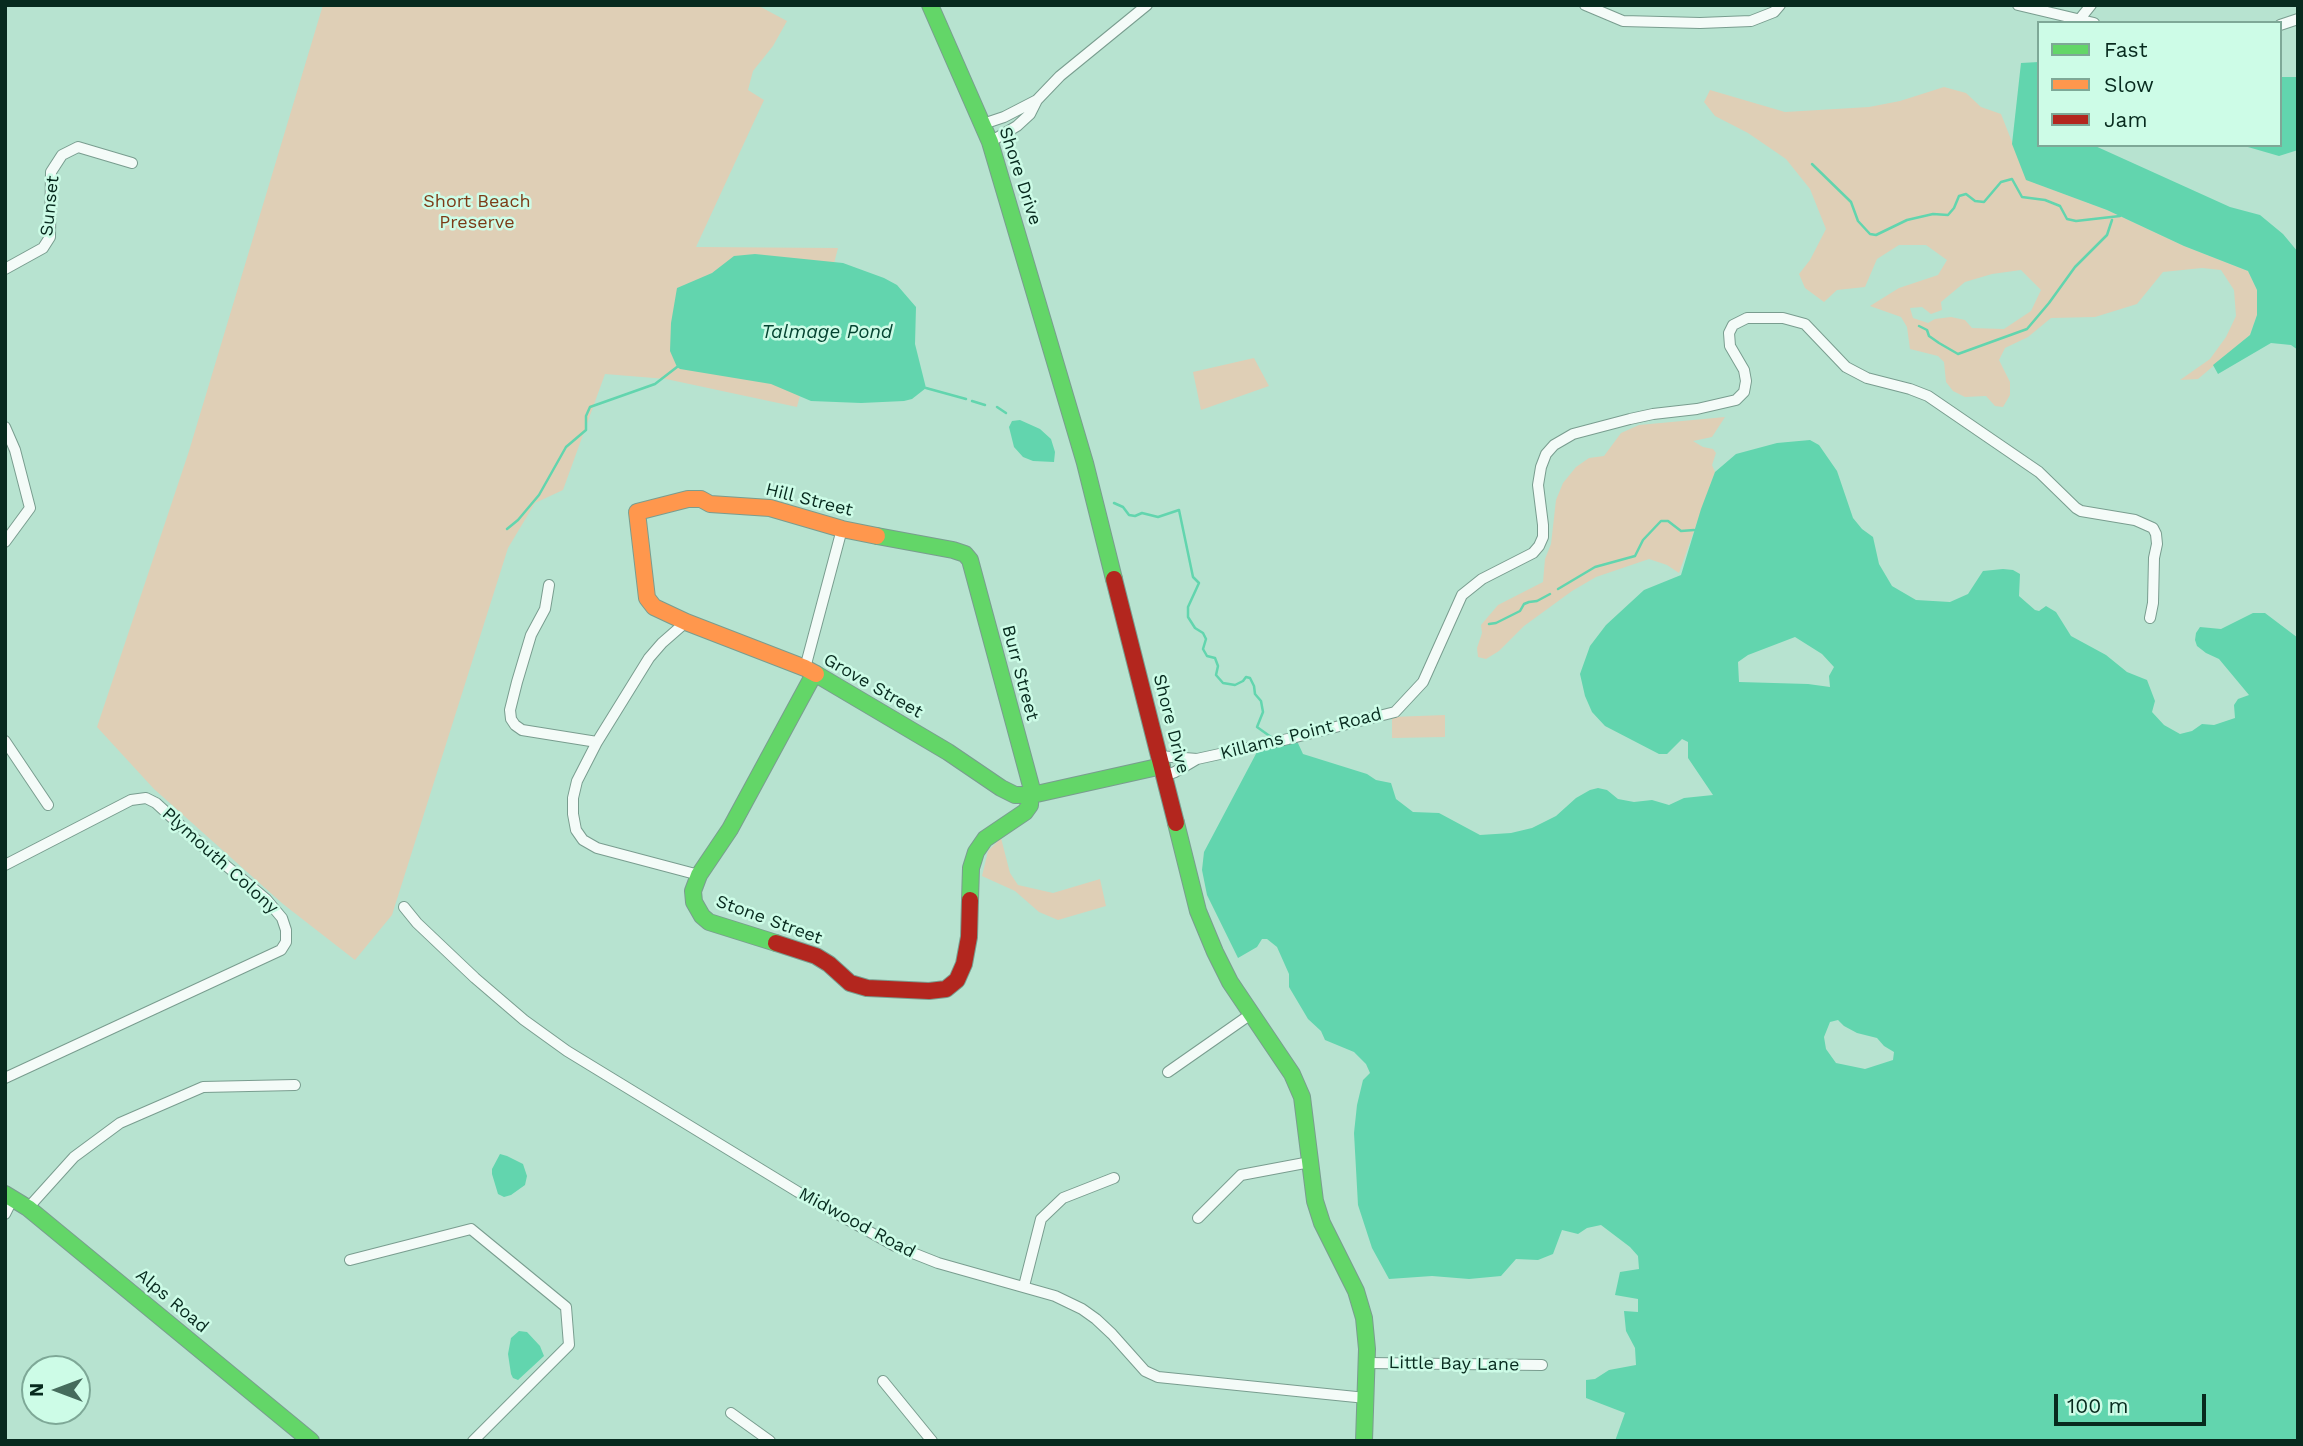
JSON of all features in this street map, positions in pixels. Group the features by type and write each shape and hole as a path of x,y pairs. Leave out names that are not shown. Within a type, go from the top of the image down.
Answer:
{"street":[{"name":"Shore Drive","path":"930,5 990,142 1085,463 1203,926 1220,963 1301,1092 1313,1194 1320,1216 1360,1303 1366,1334 1364,1441"},
{"path":"983,124 1004,117 1037,100 1085,54 1147,5"},
{"path":"1585,5 1623,21 1700,23 1751,21 1774,12 1780,5"},
{"path":"2018,5 2084,21"},
{"path":"2079,20 2091,5"},
{"path":"990,142 1017,126 1030,114 1037,100"},
{"name":"Sunset","path":"5,269 43,248 50,237 51,172 62,155 78,146 132,163"},
{"name":"Killams Point Road","path":"1162,766 1288,739 1395,712 1423,682 1462,596 1482,579 1533,553 1539,546 1543,537 1543,525 1538,485 1546,454 1554,445 1573,435 1630,419 1735,400 1744,392 1746,381 1744,370 1730,346 1729,333 1733,325 1747,318 1783,318 1805,324 1856,374 1928,396 2039,472 2081,511 2135,520 2153,528 2157,544 2150,618"},
{"path":"5,427 15,450 30,508 5,542"},
{"name":"Hill Street","path":"637,512 670,502 701,499 710,504 769,508 842,529 953,550 965,554 970,560"},
{"name":"Grove Street","path":"637,512 647,598 654,607 810,671 948,752 1015,795 1032,795 1162,766"},
{"path":"687,622 649,658 597,742 577,781 573,798 576,830 583,840 597,848 699,875 730,829 810,671 842,529"},
{"name":"Burr Street","path":"970,560 1032,795"},
{"path":"549,585 545,609 531,635 517,682 510,710 511,719 514,725 522,730 597,742"},
{"path":"5,741 48,806"},
{"name":"Killams Point Road","path":"1162,766 1175,772 1197,759"},
{"name":"Stone Street","path":"699,875 693,891 694,902 709,922 816,956 849,983 867,988 929,991 946,989 957,980 964,964 969,937 971,868 976,852 985,839 1025,812 1032,795"},
{"name":"Plymouth Colony","path":"5,865 131,800 146,798 156,803 266,899 282,918 286,930 286,942 281,950 5,1078"},
{"name":"Midwood Road","path":"404,907 450,955 524,1020 567,1051 798,1192 895,1246 938,1263 1055,1296 1082,1309 1112,1334 1145,1371 1158,1377 1366,1398"},
{"path":"1168,1072 1251,1014"},
{"path":"28,1208 74,1157 120,1122 203,1087 295,1085"},
{"path":"1198,1218 1243,1174 1310,1162"},
{"path":"1024,1286 1041,1219 1063,1198 1114,1178"},
{"path":"5,1214 9,1196"},
{"name":"Alps Road","path":"9,1196 28,1208 308,1440"},
{"path":"350,1261 471,1229 566,1307 569,1345 473,1441"},
{"name":"Little Bay Lane","path":"1367,1363 1542,1365"},
{"path":"883,1381 932,1441"},
{"path":"731,1413 770,1441"}],"green space":[{"name":"Short Beach Preserve","path":"323,5 757,5 787,21 773,46 753,71 748,90 764,100 696,247 838,248 797,407 666,379 605,374 563,490 535,503 508,548 392,915 355,960 283,904 154,789 97,727 189,451"},
{"path":"1944,87 1966,93 1981,107 2001,114 2027,180 2107,210 2184,246 2248,271 2257,290 2257,315 2250,335 2198,379 2180,380 2210,359 2226,337 2236,316 2234,290 2221,270 2202,268 2163,272 2137,304 2095,317 2051,318 2028,337 2005,348 1999,360 2010,382 2010,395 2003,407 1995,406 1986,396 1965,397 1953,391 1946,382 1944,362 1938,356 1910,349 1907,327 1901,317 1870,306 1899,288 1938,275 1947,260 1926,245 1899,245 1877,259 1865,287 1837,290 1824,302 1805,288 1799,274 1810,260 1826,229 1810,189 1786,159 1748,133 1715,116 1704,102 1710,90 1785,112 1869,107 1900,101","holes":["2021,270 2041,290 2031,311 2004,329 1972,328 1965,320 1951,317 1935,319 1928,323 1913,318 1910,308 1922,307 1931,314 1942,310 1941,302 1965,282 1992,274"]},
{"path":"1254,358 1269,386 1201,410 1193,372"},
{"path":"1725,417 1712,437 1693,441 1713,449 1716,453 1712,465 1715,472 1679,573 1667,565 1649,559 1596,577 1524,626 1499,651 1486,659 1478,657 1481,625 1498,605 1543,582 1556,500 1563,483 1576,467 1589,458 1604,456 1621,433 1639,425"},
{"path":"1445,715 1445,737 1392,738 1392,717"},
{"path":"1001,838 1010,873 1018,885 1053,893 1100,879 1106,906 1058,920 1039,912 1015,891 982,876 988,851"}],"water":[{"path":"2037,62 2037,147 2097,147 2230,207 2260,215 2283,234 2298,252 2298,350 2291,345 2271,343 2218,374 2213,365 2250,335 2257,315 2257,290 2248,271 2184,246 2107,210 2026,180 2012,144 2021,63"},
{"path":"2282,77 2298,77 2298,150 2279,156 2248,147 2282,147"},
{"name":"Talmage Pond","path":"755,254 843,263 897,285 916,307 915,344 926,388 912,399 904,401 811,401 771,384 677,367 670,351 677,288 712,273 734,256"},
{"path":"1020,420 1040,429 1051,439 1055,452 1054,462 1033,461 1023,457 1014,447 1009,427 1012,421"},
{"path":"1810,440 1819,445 1837,471 1853,518 1873,537 1879,564 1892,586 1916,600 1950,602 1968,594 1983,571 2013,570 2020,574 2019,596 2035,610 2039,611 2046,606 2056,612 2071,636 2106,655 2127,672 2147,680 2155,701 2152,712 2164,725 2180,734 2192,731 2202,724 2214,725 2235,718 2234,705 2238,699 2249,695 2219,659 2197,646 2196,633 2200,627 2221,629 2253,613 2265,613 2298,638 2298,1441 1615,1441 1625,1413 1586,1398 1586,1380 1595,1379 1609,1370 1636,1365 1635,1348 1626,1331 1624,1311 1638,1312 1638,1299 1615,1295 1620,1272 1639,1269 1638,1256 1630,1247 1601,1225 1587,1228 1578,1234 1562,1230 1553,1254 1538,1260 1516,1259 1501,1276 1469,1279 1432,1276 1389,1279 1372,1248 1358,1205 1354,1133 1363,1080 1370,1073 1366,1064 1354,1052 1325,1040 1321,1031 1308,1019 1289,987 1289,974 1277,947 1267,939 1262,939 1257,947 1238,958 1207,895 1202,870 1204,852 1258,750 1297,741 1303,754 1391,783 1396,799 1413,812 1439,813 1480,835 1511,833 1532,828 1556,816 1576,798 1598,788 1607,790 1618,799 1634,802 1652,800 1669,805 1684,798 1713,795 1688,758 1688,742 1682,739 1667,754 1659,754 1605,726 1592,712 1580,674 1590,646 1606,625 1644,590 1681,575 1715,472 1736,454 1777,443","holes":["1795,637 1822,654 1834,667 1829,676 1830,687 1739,682 1738,662 1748,655","1838,1020 1857,1033 1877,1038 1894,1052 1893,1060 1865,1069 1836,1063 1826,1049 1824,1037 1830,1022"]},
{"path":"500,1154 523,1164 527,1176 525,1185 504,1197 498,1194 492,1174"},
{"path":"519,1331 527,1332 540,1346 544,1356 518,1380 511,1374 508,1354 511,1338"}],"waterway":[{"path":"1812,164 1851,202 1858,221 1870,234 1876,235 1907,220 1933,214 1948,215 1959,196 1966,194 1975,201 1984,202 2001,182 2012,179 2022,197 2045,200 2060,206 2067,219 2076,221 2120,216"},
{"path":"1919,326 1927,330 1929,336 1958,354 2027,329 2075,267 2107,235 2112,220"},
{"path":"507,529 539,495 566,447 586,430 586,416 590,407 655,384 677,367"},
{"path":"926,388 966,399"},
{"path":"972,401 985,405"},
{"path":"997,407 1006,413"},
{"path":"1114,503 1123,507 1129,515 1135,516 1142,513 1158,517 1179,510 1193,577 1199,583 1188,607 1188,617 1195,628 1203,633 1206,639 1203,649 1207,656 1215,658 1218,666 1216,675 1223,683 1235,685 1246,677 1250,678 1263,712 1257,727 1271,737"},
{"path":"1558,589 1595,567 1635,556 1643,540 1661,521 1668,521 1681,531 1694,530"},
{"path":"1489,624 1520,611 1524,604 1550,594"}],"traffic: fast":[{"path":"930,5 990,142 1085,463 1114,579"},
{"path":"877,536 953,550 965,554 970,560 1031,786 1030,805 1025,812 985,839 976,852 971,868 970,900"},
{"path":"776,943 709,922 694,902 693,891 699,875 730,829 814,674"},
{"path":"816,674 1015,795 1032,795 1162,766"},
{"path":"1176,823 1198,911 1215,952 1230,982 1292,1074 1302,1097 1315,1201 1322,1223 1356,1291 1364,1318 1367,1349 1364,1441"},
{"path":"5,1194 28,1208 311,1441"}],"traffic: slow":[{"path":"816,674 654,607 647,598 637,512 688,499 701,499 710,504 770,508 877,536"}],"traffic: jam":[{"path":"1114,579 1176,823"},
{"path":"776,943 816,956 850,983 867,988 929,991 946,989 957,980 964,964 969,937 970,900"}]}
